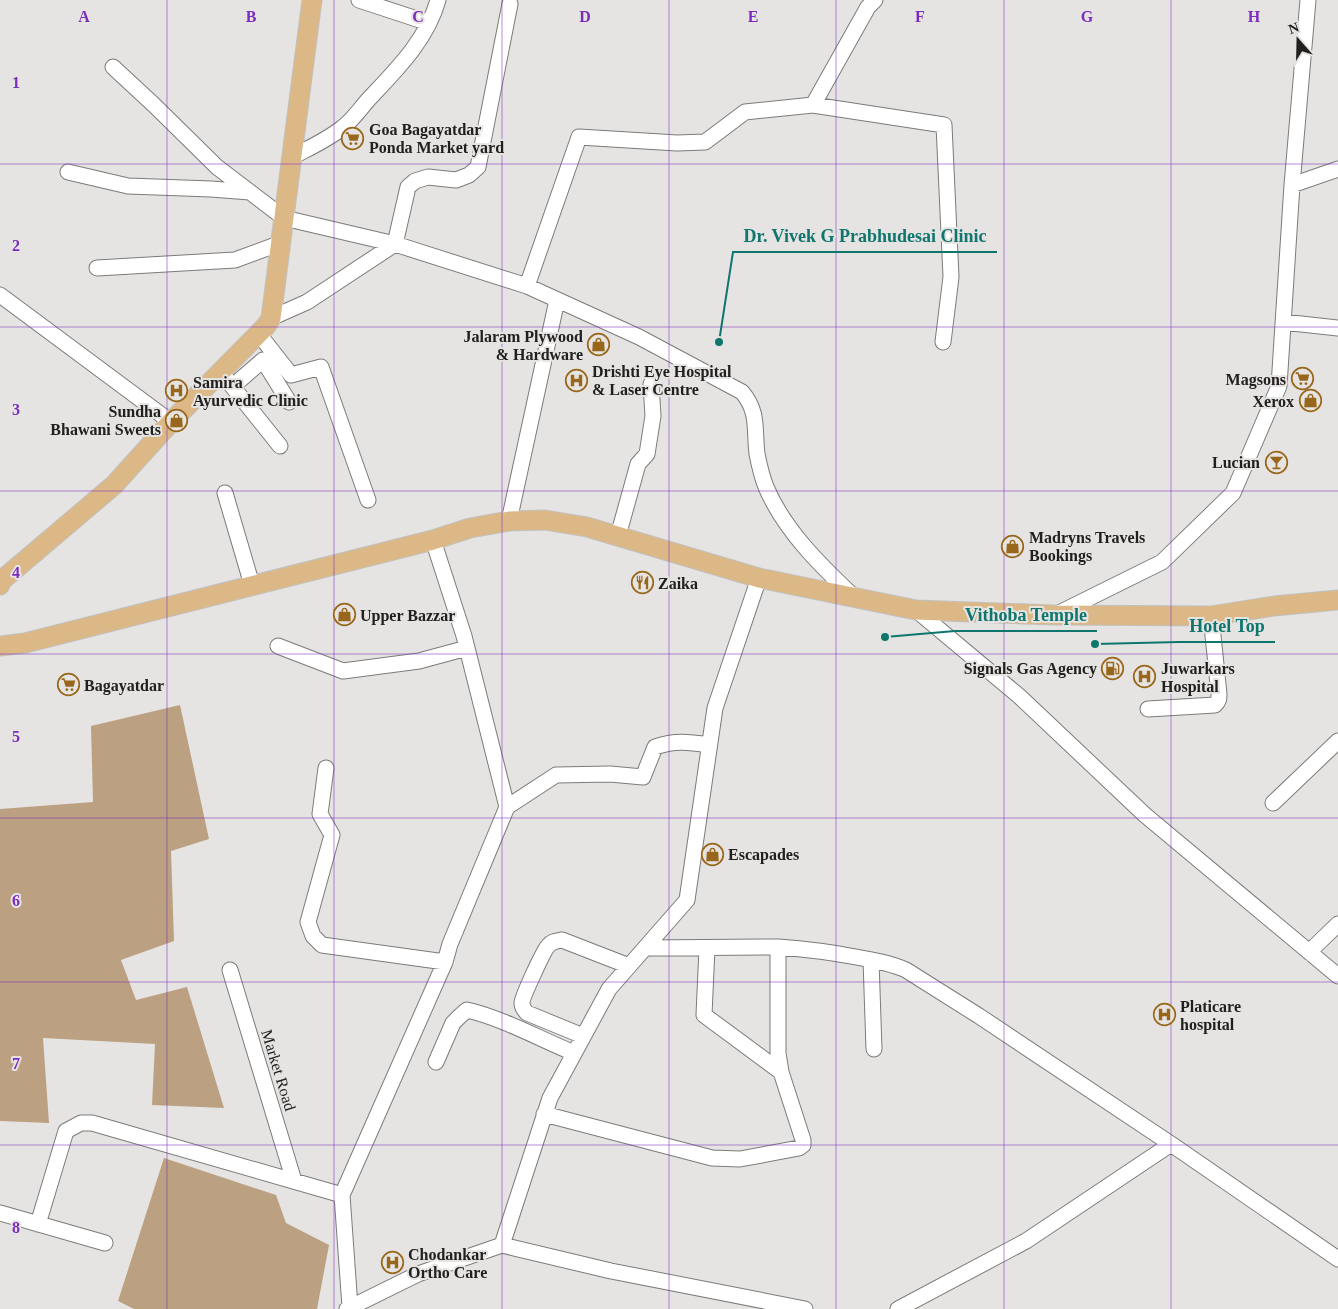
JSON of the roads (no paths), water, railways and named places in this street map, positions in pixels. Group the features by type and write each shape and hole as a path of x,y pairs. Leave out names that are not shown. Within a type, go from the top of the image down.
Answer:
{"main road":[{"path":"0,585 1,581 114,485 171,422 266,326 271,318 312,0"},
{"path":"0,646 25,643 432,540 470,528 509,521 545,520 588,527 759,578 916,610 1054,615 1211,616 1274,606 1338,600"}],"street":[{"path":"359,0 429,23"},
{"path":"292,157 343,128 398,68 422,38 438,0"},
{"path":"813,106 868,6 875,0"},
{"path":"1054,615 1162,562 1233,492 1279,386 1292,185 1308,0"},
{"path":"271,318 307,302 395,244 408,187 415,181 428,176 456,180 469,176 478,167 510,4"},
{"path":"113,68 217,167 284,218 395,244 527,286 639,337 742,392 754,411 757,455 766,487 786,523 821,566 854,597"},
{"path":"527,286 579,137 677,143 705,142 745,112 813,106 944,125 951,277 943,342"},
{"path":"1292,185 1338,169"},
{"path":"68,172 128,186 250,192"},
{"path":"97,268 235,260 281,243"},
{"path":"0,295 171,422"},
{"path":"509,521 557,300"},
{"path":"1283,322 1338,328"},
{"path":"258,333 291,374 321,366 368,500"},
{"path":"233,386 263,360 289,402"},
{"path":"220,372 280,446"},
{"path":"618,536 638,464 647,454 653,416 651,384"},
{"path":"225,494 252,585"},
{"path":"432,540 467,648 507,808"},
{"path":"502,1245 550,1098 583,1036 609,989 687,900 714,708 759,578"},
{"path":"916,610 1019,696 1145,815 1338,976"},
{"path":"1148,709 1215,705 1218,702 1219,694 1211,616"},
{"path":"278,646 343,671 419,661 467,648"},
{"path":"709,745 682,741 655,747 643,777 610,774 556,775 507,808 450,944 445,962 342,1195 349,1308 418,1274 502,1245 611,1270 805,1309"},
{"path":"1273,803 1338,742"},
{"path":"326,768 320,814 332,835 308,922 313,936 322,944 445,962"},
{"path":"1309,952 1338,924"},
{"path":"583,1036 527,1013 523,1009 524,995 547,946 554,941 562,940 629,966"},
{"path":"644,948 778,947 818,950 871,960 906,970 979,1016 1171,1144 1338,1259"},
{"path":"544,1114 712,1158 740,1159 799,1148 803,1145 803,1140 781,1072 778,1053 778,947"},
{"path":"707,948 704,1016 781,1072"},
{"path":"871,960 874,1049"},
{"name":"Market Road","path":"230,970 294,1181"},
{"path":"436,1062 453,1023 467,1010 500,1021 574,1053"},
{"path":"38,1224 66,1131 81,1124 92,1123 342,1195"},
{"path":"898,1309 1026,1241 1171,1144"},
{"path":"0,1213 105,1243"}],"place":[{"name":"Goa Bagayatdar Ponda Market yard","path":"353,138"},
{"name":"Dr. Vivek G Prabhudesai Clinic","path":"719,342"},
{"name":"Jalaram Plywood & Hardware","path":"599,345"},
{"name":"Magsons","path":"1302,379"},
{"name":"Drishti Eye Hospital & Laser Centre","path":"576,380"},
{"name":"Samira Ayurvedic Clinic","path":"177,391"},
{"name":"Xerox","path":"1310,401"},
{"name":"Sundha Bhawani Sweets","path":"177,420"},
{"name":"Lucian","path":"1276,462"},
{"name":"Madryns Travels Bookings","path":"1013,546"},
{"name":"Zaika","path":"642,583"},
{"name":"Upper Bazzar","path":"344,615"},
{"name":"Vithoba Temple","path":"885,637"},
{"name":"Hotel Top","path":"1095,644"},
{"name":"Signals Gas Agency","path":"1113,668"},
{"name":"Juwarkars Hospital","path":"1145,677"},
{"name":"Bagayatdar","path":"68,685"},
{"name":"Escapades","path":"712,854"},
{"name":"Platicare hospital","path":"1164,1015"},
{"name":"Chodankar Ortho Care","path":"392,1263"}]}
